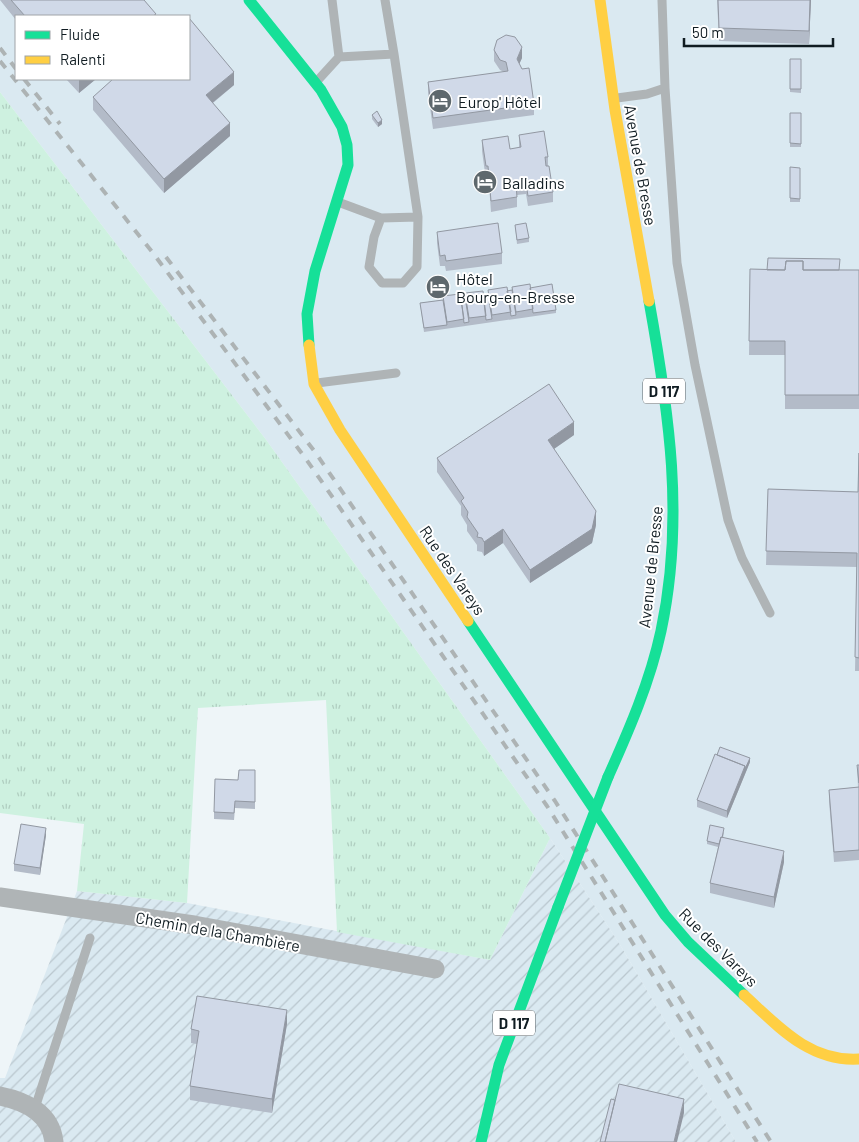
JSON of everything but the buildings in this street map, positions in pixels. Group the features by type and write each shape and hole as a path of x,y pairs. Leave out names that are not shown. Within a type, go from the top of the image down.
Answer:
{"street":[{"name":"Rue des Vareys","path":"248,0 315,83 342,126 347,145 348,165 315,272 307,314 314,384 340,430 665,915 688,942 793,1040 819,1054 842,1060 859,1059"},
{"name":"Avenue de Bresse","path":"481,1142 499,1065 608,777 647,681 660,631 667,588 673,511 673,466 668,411 613,99 600,0"},
{"name":"Chemin de la Chambière","path":"0,897 194,925 435,969"},
{"path":"0,1096 16,1099 35,1108 47,1121 54,1142"}],"lane":[{"path":"332,0 340,57"},
{"path":"381,218 374,237 369,266 382,283 403,283 417,266 418,217 385,0"},
{"path":"662,0 665,88 677,262 695,365 728,520 742,558 770,612"},
{"path":"315,83 340,57 394,54"},
{"path":"613,99 647,94 665,88"},
{"path":"337,202 381,218 418,217"},
{"path":"314,384 396,373"},
{"path":"35,1108 90,938"}],"shaded area":[{"path":"0,0 859,0 859,1142 736,1142 619,943 550,838 267,441 0,92"},
{"path":"550,838 619,943 736,1142 0,1142 0,1078 5,1078 77,891 187,903 490,960"}],"green space":[{"path":"0,92 267,441 550,838 490,960 337,932 326,700 198,708 187,903 77,891 84,824 0,813"}],"railway":[{"path":"0,48 15,68"},
{"path":"0,61 15,80"},
{"path":"15,80 153,253 306,459 547,806 757,1142"},
{"path":"25,80 60,124"},
{"path":"166,257 315,452 555,801 771,1142"}],"traffic: fast":[{"path":"249,0 321,90 342,127 347,145 348,165 315,271 307,314 309,345"},
{"path":"608,777 624,742 651,669 661,631 672,548 672,466 663,384 649,301"},
{"path":"468,621 665,915 688,942 744,995"},
{"path":"558,907 608,777"},
{"path":"481,1142 499,1065 558,907"}],"traffic: slow":[{"path":"600,0 615,110 649,301"},
{"path":"309,345 314,384 340,430 468,621"},
{"path":"744,995 782,1030 810,1048 825,1055 859,1059"}],"place":[{"name":"Europ' Hôtel","path":"440,101"},
{"name":"Balladins","path":"485,182"},
{"name":"Hôtel Bourg-en-Bresse","path":"438,287"}]}
